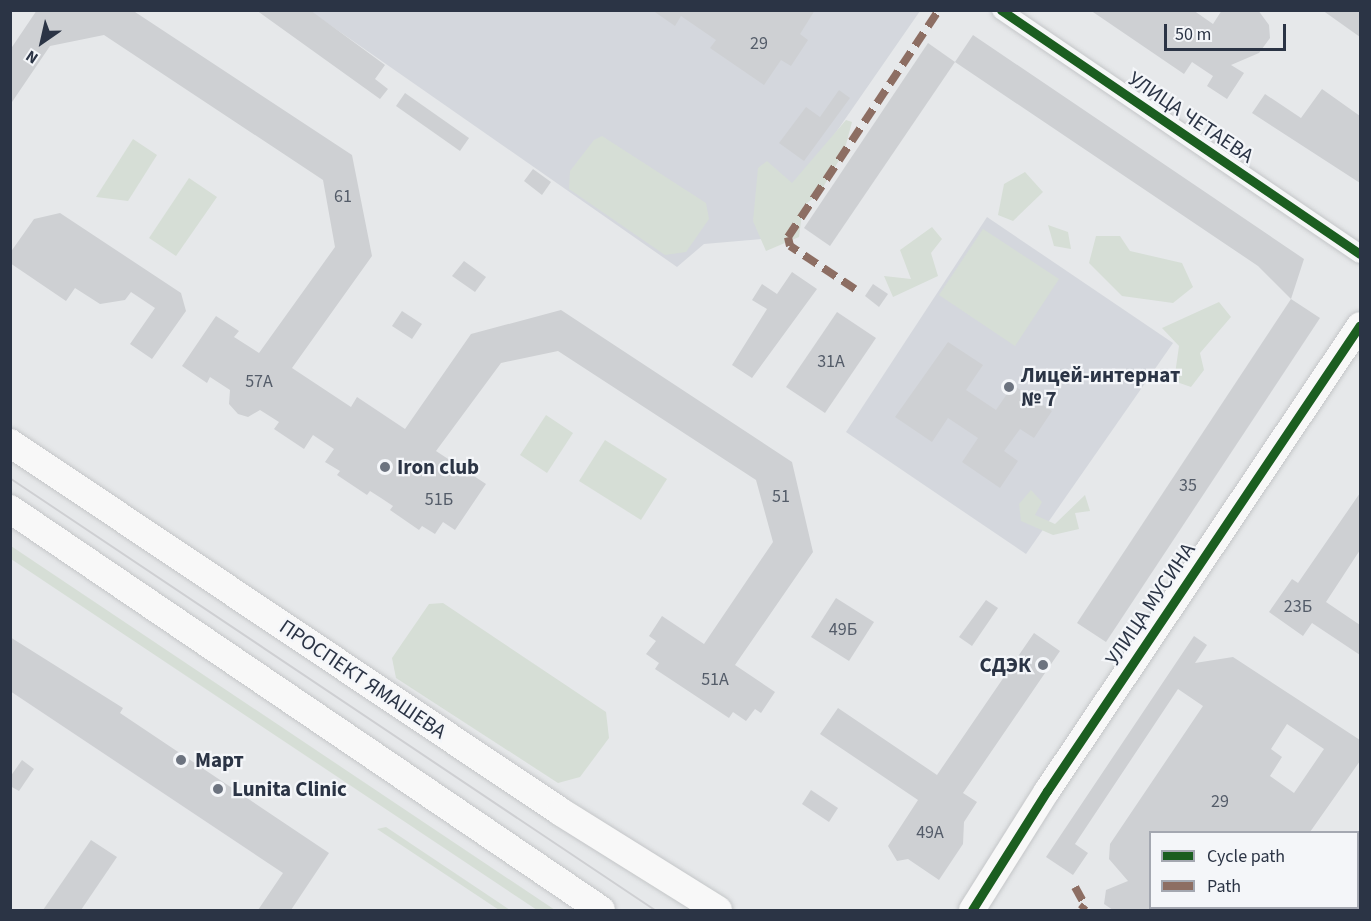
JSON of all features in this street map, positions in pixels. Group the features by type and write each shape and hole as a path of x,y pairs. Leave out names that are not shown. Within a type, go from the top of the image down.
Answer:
{"main road":[{"name":"ПРОСПЕКТ ЯМАШЕВА","path":"10,443 561,812 718,910"},
{"path":"10,509 601,910"}],"street":[{"name":"УЛИЦА ЧЕТАЕВА","path":"1001,10 1360,254"},
{"name":"УЛИЦА МУСИНА","path":"972,909 1360,325"}],"shaded area":[{"path":"310,11 920,11 762,239 704,244 677,267"},
{"path":"846,120 852,122 844,152 819,194 803,206 799,237 766,251 753,221 758,168 767,161 792,183"},
{"path":"602,136 706,203 709,219 686,252 665,255 569,189 570,171 594,140"},
{"path":"133,139 157,155 128,201 96,197"},
{"path":"1025,172 1043,192 1013,221 998,215 1004,184"},
{"path":"189,178 217,197 176,256 149,238"},
{"name":"Лицей-интернат № 7","path":"987,217 1173,343 1026,554 846,432"},
{"path":"1048,225 1068,232 1071,249 1054,246"},
{"path":"932,227 942,239 931,253 938,276 893,297 884,276 911,279 900,250"},
{"path":"983,229 1059,279 1015,346 939,295"},
{"path":"1096,236 1120,236 1130,251 1182,263 1193,287 1173,303 1122,296 1089,263"},
{"path":"1219,302 1231,317 1200,353 1204,370 1191,387 1174,381 1179,346 1162,328"},
{"path":"546,415 573,433 547,473 520,455"},
{"path":"605,440 667,479 641,520 579,481"},
{"path":"1031,490 1042,502 1035,515 1055,524 1085,495 1090,511 1075,513 1079,529 1053,535 1021,521 1019,504"},
{"path":"11,546 555,910 537,910 11,559"},
{"path":"443,603 606,712 609,738 580,777 558,783 396,678 392,658 429,604"},
{"path":"386,827 510,910 499,910 377,829"}],"building":[{"path":"37,10 132,10 352,155 372,256 292,368 351,407 357,397 405,429 471,334 561,310 792,462 813,552 735,665 775,692 761,713 755,709 746,721 733,712 729,718 655,669 659,663 646,654 656,641 649,636 662,616 704,644 773,542 756,480 558,351 501,363 436,451 486,484 455,530 443,522 435,534 422,526 419,530 390,510 393,506 370,491 367,495 337,475 340,471 325,462 334,449 313,435 304,449 274,429 279,422 260,410 248,417 238,414 229,404 230,390 210,377 207,383 182,366 216,316 239,331 234,337 259,353 335,247 323,180 104,35 50,46 10,105 10,50"},
{"path":"256,10 310,10 385,65 375,79 388,89 380,99"},
{"path":"652,10 815,10 800,34 808,40 791,66 781,60 764,85 710,48 716,40 681,16 675,26"},
{"path":"1090,10 1193,10 1213,24 1222,10 1258,10 1269,25 1270,38 1259,53 1231,65 1244,73 1227,99 1207,86 1213,76 1192,62 1184,74"},
{"path":"1322,10 1360,10 1360,37"},
{"path":"973,35 1304,259 1291,299 1258,266 955,62"},
{"path":"928,43 955,62 830,246 804,228"},
{"path":"1322,89 1360,116 1360,183 1252,113 1265,94 1301,118"},
{"path":"839,90 850,98 804,161 779,143 806,107 820,117"},
{"path":"405,93 469,138 460,151 396,106"},
{"path":"533,169 551,182 542,195 524,181"},
{"path":"60,213 181,293 186,311 152,359 130,344 155,308 131,292 125,300 100,304 75,288 66,301 10,263 10,253 34,219"},
{"path":"464,261 486,277 475,292 452,276"},
{"path":"792,272 817,289 752,378 732,365 767,309 752,300 762,284 777,294"},
{"path":"873,284 888,294 879,307 865,296"},
{"path":"1291,299 1320,318 1106,642 1077,623"},
{"path":"402,311 422,324 412,339 392,326"},
{"path":"837,312 876,338 825,413 786,387"},
{"path":"948,342 983,365 966,390 996,410 1013,385 1052,411 1034,438 1020,429 1004,451 1018,461 1000,488 962,462 978,438 948,418 932,442 895,417"},
{"path":"1360,493 1360,550 1326,602 1360,625 1360,655 1312,623 1303,636 1269,612 1292,579 1298,583"},
{"path":"836,598 874,622 849,661 811,637"},
{"path":"986,600 998,608 972,646 959,637"},
{"path":"1034,633 1060,651 963,793 977,802 964,822 963,844 939,880 908,859 897,861 888,846 918,800 820,734 838,708 937,775"},
{"path":"1194,636 1207,645 1195,663 1233,657 1360,740 1360,761 1311,831 1149,831 1150,910 1113,910 1104,904 1106,890 1128,881 1109,859 1110,844 1203,706 1178,689 1075,844 1088,853 1073,875 1046,857","holes":["1287,724 1324,749 1294,793 1270,776 1282,757 1271,749"]},
{"path":"10,637 123,708 120,713 329,853 291,910 258,910 283,873 10,691"},
{"path":"22,760 34,769 19,791 10,786 10,777"},
{"path":"811,790 838,808 829,822 802,804"},
{"path":"91,840 117,857 81,910 43,910"}],"tram line":[{"path":"10,478 655,910"}],"marked path":[{"path":"855,289 790,246 788,237 939,10"},
{"path":"1075,887 1085,905 1081,910"}],"cycle path":[{"path":"1001,10 1360,254"},
{"path":"972,910 1047,791 1360,325"}],"place":[{"name":"Лицей-интернат № 7","path":"1009,387"},
{"name":"Iron club","path":"385,467"},
{"name":"СДЭК","path":"1043,665"},
{"name":"Март","path":"181,760"},
{"name":"Lunita Clinic","path":"218,789"}]}
